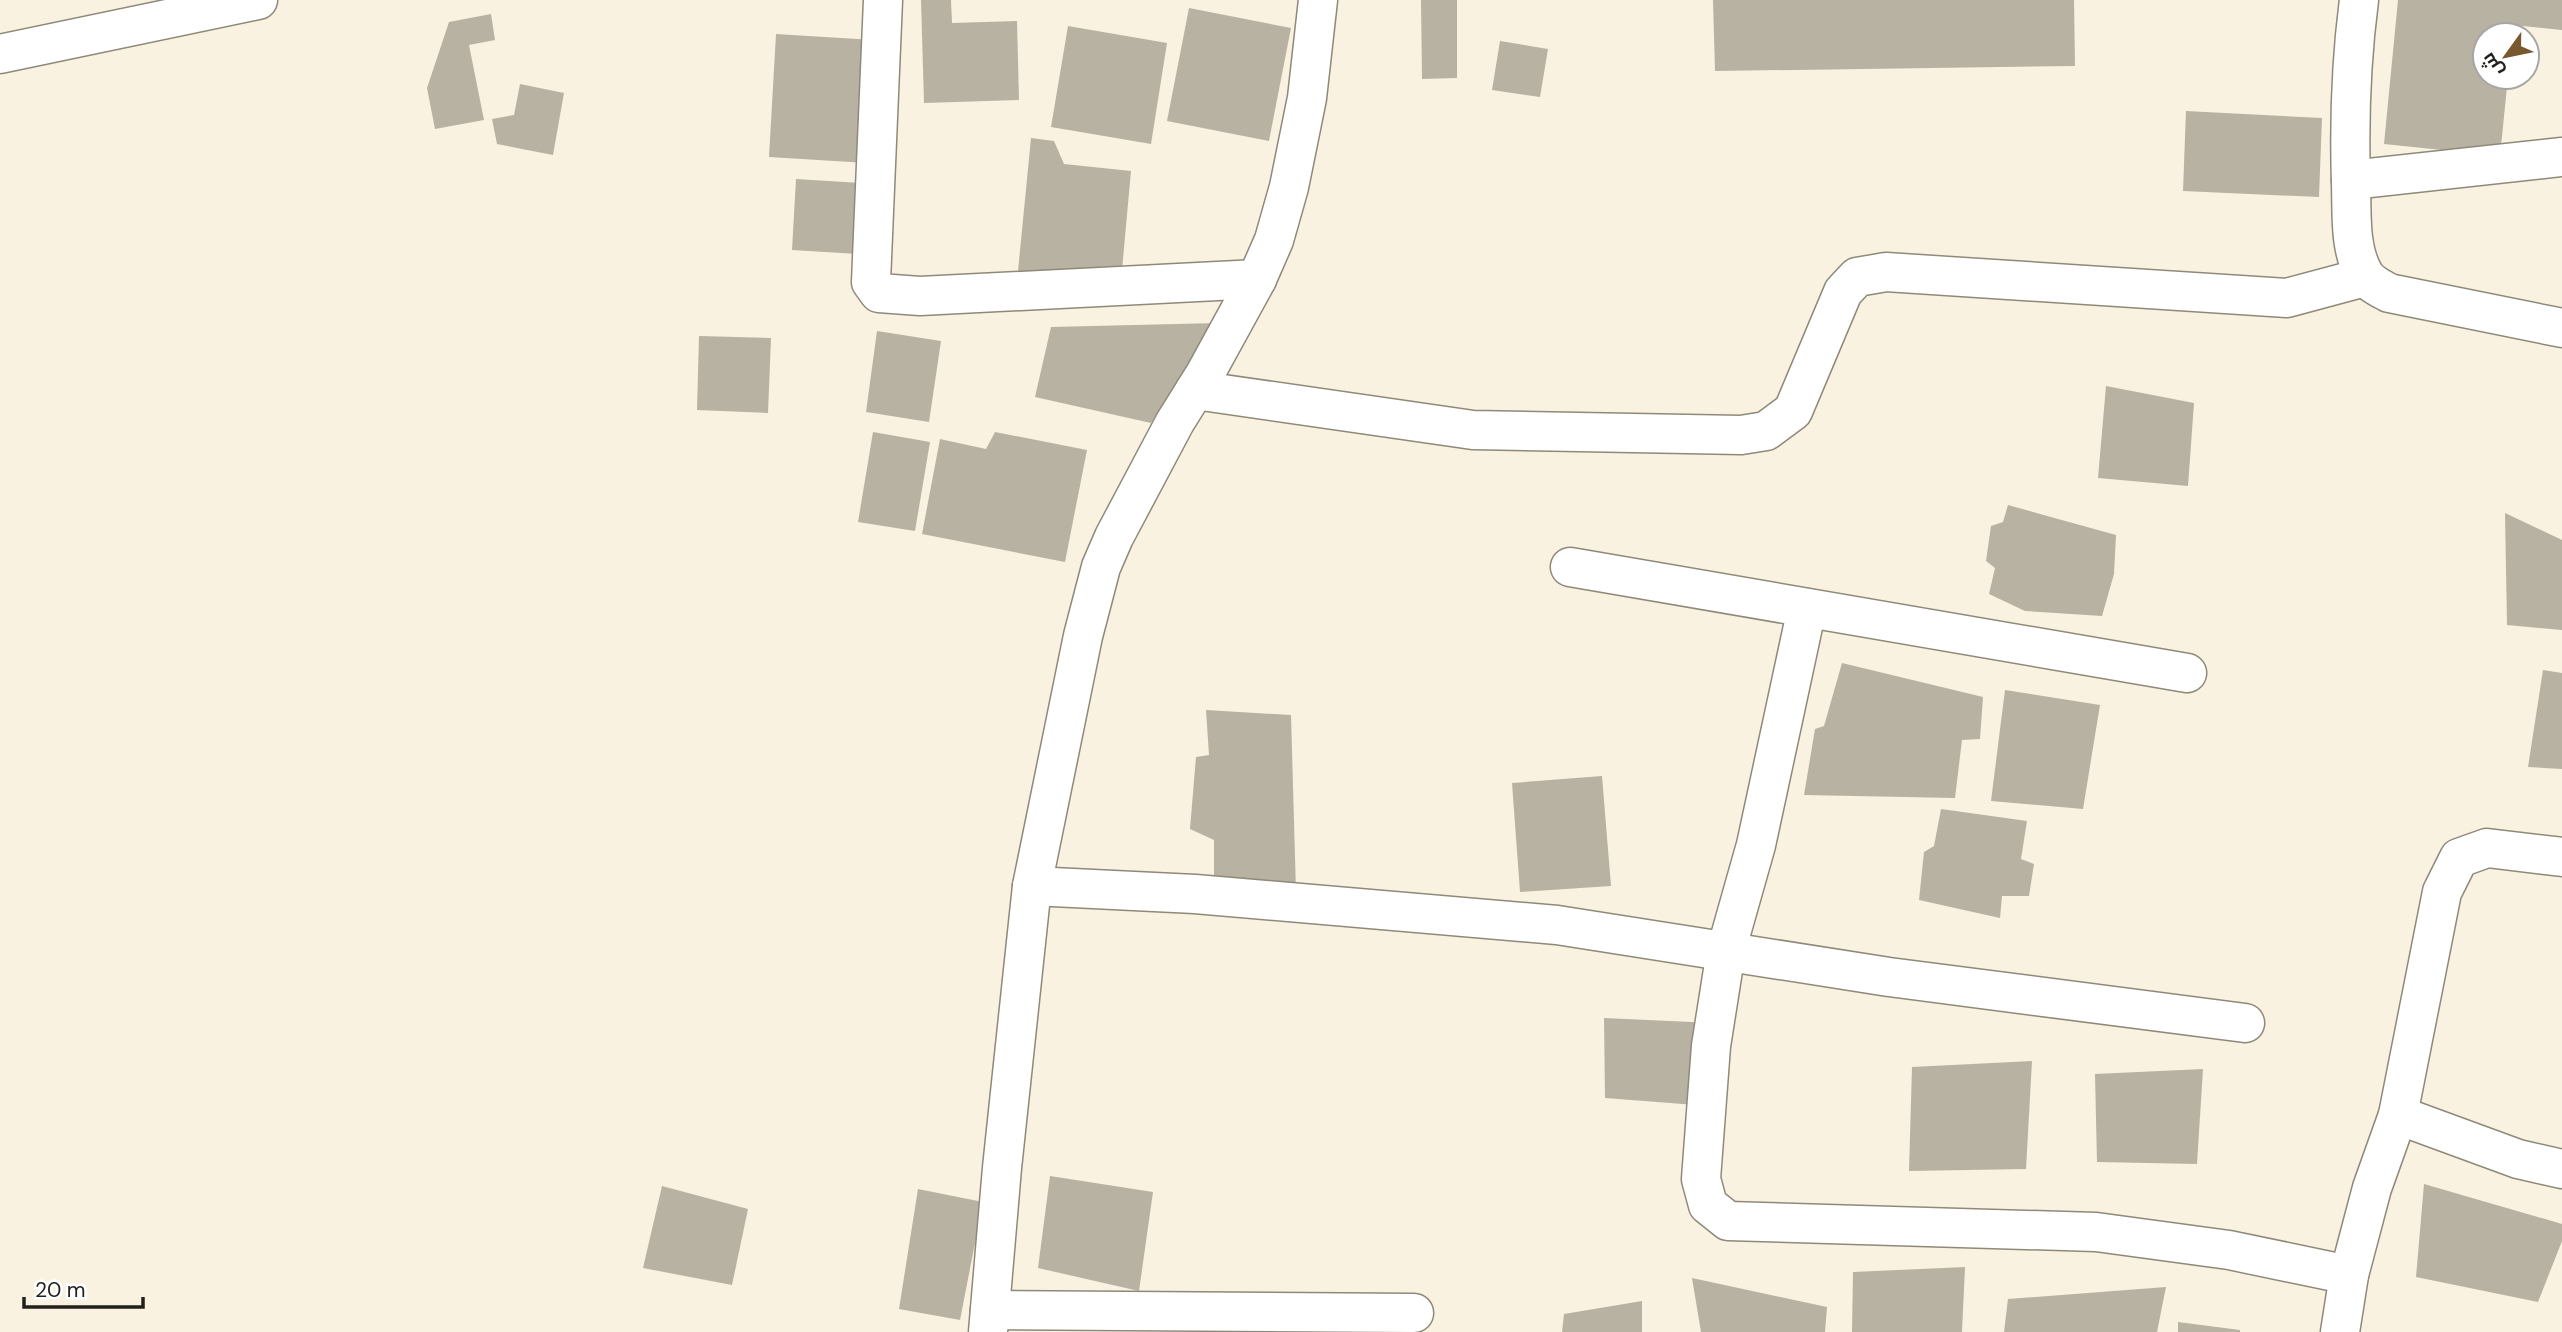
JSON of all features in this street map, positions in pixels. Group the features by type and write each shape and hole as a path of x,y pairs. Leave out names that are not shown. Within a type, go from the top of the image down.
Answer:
{"street":[{"path":"0,54 258,0"},
{"path":"883,0 871,269 871,282 879,293 920,296 1257,279"},
{"path":"1318,0 1307,98 1289,187 1274,240 1257,279 1175,422 1101,567 1083,636 1032,886 1002,1168 989,1321 1414,1313"},
{"path":"2359,0 2352,56 2352,233 2359,265 2365,277 2389,293 2562,328"},
{"path":"2351,180 2562,157"},
{"path":"1195,390 1473,430 1741,435 1766,431 1793,411 1843,292 1857,277 1886,272 2287,298 2365,277"},
{"path":"1570,567 2187,673"},
{"path":"1807,608 1756,845 1726,951 1711,1045 1701,1179 1708,1205 1728,1221 2096,1232 2229,1250 2349,1275"},
{"path":"2340,1332 2349,1275 2372,1188 2398,1115 2442,892 2459,858 2487,848 2562,857"},
{"path":"1032,886 1195,894 1544,924 1889,977 2245,1023"},
{"path":"2398,1115 2518,1159 2562,1169"}],"building":[{"path":"921,0 951,0 952,23 1017,21 1019,100 924,103"},
{"path":"1421,0 1457,0 1457,78 1422,79"},
{"path":"1713,0 2074,0 2075,66 1715,71"},
{"path":"2398,0 2562,0 2562,30 2541,28 2541,21 2471,21 2471,91 2507,91 2500,156 2384,144"},
{"path":"1189,8 1291,28 1269,141 1167,121"},
{"path":"491,14 495,40 469,45 484,120 435,129 427,88 449,22"},
{"path":"1068,26 1167,43 1151,144 1051,127"},
{"path":"776,34 874,40 867,163 769,157"},
{"path":"1500,41 1548,49 1540,97 1492,90"},
{"path":"520,84 564,93 553,155 497,144 492,119 514,115"},
{"path":"2186,111 2322,118 2319,197 2183,191"},
{"path":"1031,138 1054,141 1064,164 1131,171 1121,281 1018,271"},
{"path":"796,179 861,183 858,254 792,250"},
{"path":"1218,323 1151,423 1035,397 1051,327"},
{"path":"877,331 941,341 929,422 866,412"},
{"path":"699,336 771,338 768,413 697,410"},
{"path":"2106,386 2194,403 2188,486 2098,478"},
{"path":"873,432 930,442 915,531 858,522"},
{"path":"995,432 1087,450 1065,562 922,534 940,439 986,449"},
{"path":"2008,505 2116,535 2114,574 2102,616 2025,611 1989,594 1995,568 1986,561 1991,526 2003,522"},
{"path":"2505,513 2562,540 2562,630 2507,625"},
{"path":"1842,663 1983,697 1980,739 1962,740 1955,798 1804,795 1815,729 1824,726"},
{"path":"2543,670 2562,673 2562,769 2528,767"},
{"path":"2005,690 2100,705 2083,809 1991,801"},
{"path":"1206,710 1291,715 1296,892 1214,881 1214,840 1190,829 1196,757 1209,755"},
{"path":"1602,776 1611,886 1520,892 1512,783"},
{"path":"1941,809 2027,821 2021,859 2034,864 2029,896 2002,896 2000,918 1919,900 1924,852 1934,846"},
{"path":"1604,1018 1714,1023 1696,1105 1605,1098"},
{"path":"2032,1061 2026,1169 1909,1171 1912,1067"},
{"path":"2203,1069 2197,1164 2097,1162 2095,1074"},
{"path":"1050,1176 1153,1192 1139,1291 1038,1268"},
{"path":"2424,1184 2562,1224 2562,1241 2538,1302 2416,1277"},
{"path":"662,1186 748,1209 732,1285 643,1268"},
{"path":"918,1189 983,1202 960,1320 899,1309"},
{"path":"1965,1267 1962,1332 1852,1332 1853,1272"},
{"path":"1692,1278 1827,1307 1825,1332 1701,1332"},
{"path":"2166,1287 2157,1332 2004,1332 2008,1299"},
{"path":"1642,1301 1642,1332 1562,1332 1564,1314"},
{"path":"2178,1322 2240,1330 2240,1332 2178,1332"}]}
